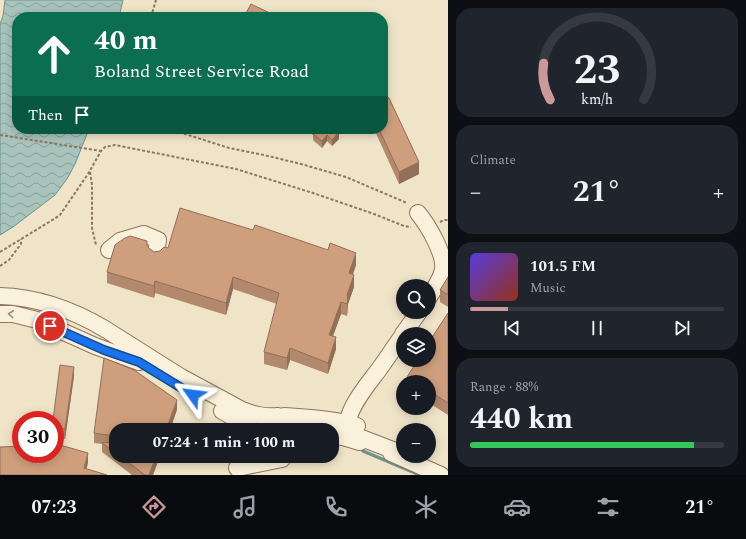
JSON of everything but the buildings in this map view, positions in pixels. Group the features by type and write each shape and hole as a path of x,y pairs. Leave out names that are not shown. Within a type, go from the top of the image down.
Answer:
{"street":[{"path":"413,208 425,221 441,255 444,268 436,285"},
{"path":"103,249 120,241 144,234 158,240 156,254"},
{"path":"0,296 36,300 74,313 96,324 181,377 246,411 267,417 281,416 328,419 348,423 370,430 396,443"},
{"path":"74,313 113,344 139,362 243,423"},
{"path":"0,314 13,314 37,320 95,346 139,362"},
{"path":"396,344 358,398 350,414 348,423 348,429 351,434 396,451"},
{"path":"264,423 272,417 281,416 290,418 297,423"},
{"path":"339,437 387,451 441,475"},
{"path":"237,466 252,463"},
{"path":"421,463 441,475"},
{"path":"432,463 448,473"}],"path":[{"path":"152,12 156,0"},
{"path":"185,134 229,148 301,164 346,177 413,208"},
{"path":"0,135 101,151"},
{"path":"0,252 60,215 90,171 101,151 105,147 115,145 236,169 313,193 404,226 429,228 444,220 448,220"},
{"path":"90,171 92,185 92,228 103,249"},
{"path":"0,266 9,260 21,244 21,240"}],"water":[{"path":"5,0 123,0 120,12 12,12 12,134 87,134 75,164 67,179 55,195 0,235 0,24 3,16"}],"waterway":[{"path":"363,451 420,475"}],"route":[{"path":"50,326 104,350 139,362 193,395"}]}
